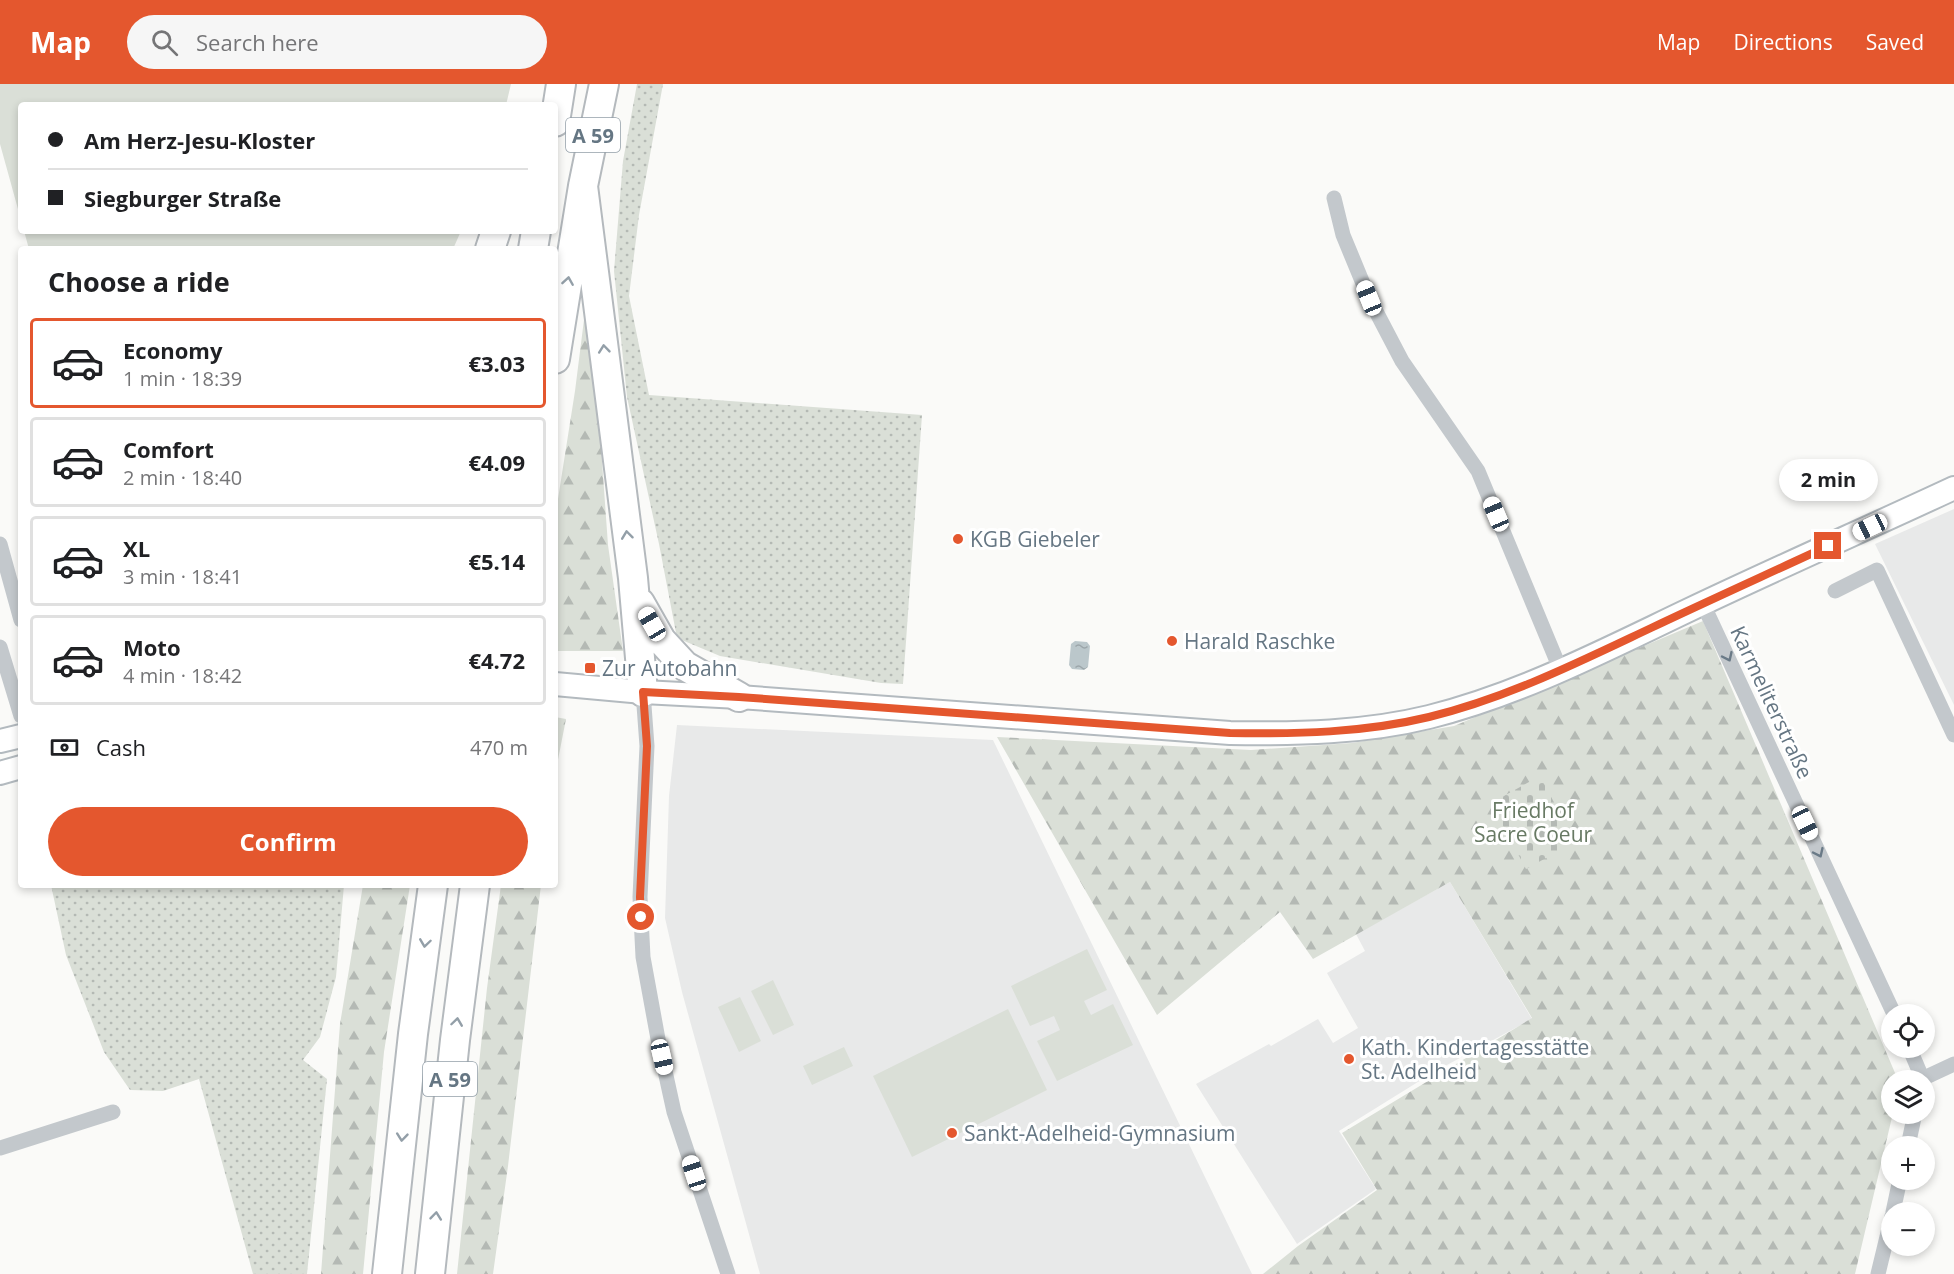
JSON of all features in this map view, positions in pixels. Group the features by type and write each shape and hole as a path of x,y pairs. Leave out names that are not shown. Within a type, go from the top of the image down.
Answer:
{"highway":[{"path":"541,102 548,84"},
{"name":"A 59","path":"558,103 561,84"},
{"name":"A 59","path":"558,340 583,186 604,84"},
{"path":"583,186 634,593 643,692"},
{"path":"634,593 661,640 685,666 739,697"},
{"name":"A 59","path":"387,1274 413,1034 433,888"},
{"name":"A 59","path":"430,1274 455,1040 476,888"}],"main road":[{"path":"558,684 1230,733 1279,734 1356,730 1419,719 1478,703 1561,671 1954,488"},
{"path":"0,741 18,737"},
{"path":"0,773 18,768"}],"street":[{"path":"1334,198 1343,235 1369,298 1402,361 1478,471 1561,671"},
{"path":"0,544 18,609"},
{"path":"1835,591 1877,570 1954,735"},
{"name":"Karmeliterstraße","path":"1703,604 1889,1004"},
{"path":"0,647 18,704"},
{"path":"643,692 647,746 640,897 643,957 674,1112 728,1274"},
{"path":"1935,1073 1954,1064"},
{"path":"0,1148 113,1112"},
{"path":"1878,1274 1882,1256"}],"shaded area":[{"path":"1954,509 1954,705 1875,544"},
{"name":"Sankt-Adelheid-Gymnasium","path":"677,725 993,740 1252,1274 760,1274 682,992 665,918 669,796"},
{"name":"Kath. Kindertagesstätte St. Adelheid","path":"1450,882 1532,1019 1434,1072 1339,1131 1376,1189 1297,1244 1196,1084 1318,1019 1333,1043 1358,1028 1327,973 1365,951 1356,934"}],"green space":[{"path":"0,84 511,84 507,102 18,102 18,209 0,144"},
{"path":"637,84 663,84 639,215 629,296 649,395 922,415 903,684 881,683 720,656 677,638 627,397 614,271 623,161"},
{"path":"25,234 460,234 454,246 28,246"},
{"path":"589,280 608,545 623,651 558,651 558,499"},
{"path":"1703,621 1881,1040 1881,1058 1889,1058 1894,1070 1881,1070 1881,1124 1890,1124 1888,1136 1881,1136 1881,1164 1855,1274 1263,1274 1377,1190 1342,1133 1532,1018 1450,882 1313,959 1280,912 1157,1015 997,737 1251,750 1352,743 1454,726"},
{"path":"558,718 566,719 558,760"},
{"name":"Friedhof Sacre Coeur","path":"1540,776 1575,842 1526,869 1491,803"},
{"path":"52,888 344,888 336,977 320,1037 303,1060 327,1079 307,1274 253,1274 199,1079 163,1091 130,1090 104,1052 66,955"},
{"path":"363,888 410,888 384,1052 363,1274 321,1274 340,1024"},
{"path":"501,888 541,888 493,1274 457,1274 487,988"},
{"path":"1087,949 1107,990 1084,1001 1091,1015 1113,1004 1133,1045 1057,1081 1037,1041 1060,1030 1054,1016 1030,1026 1011,986"},
{"path":"773,980 794,1025 773,1035 751,991"},
{"path":"740,997 761,1041 739,1052 718,1007"},
{"path":"1008,1009 1047,1090 912,1157 873,1076"},
{"path":"844,1047 853,1066 812,1085 803,1066"}],"water":[{"path":"1075,641 1087,642 1090,646 1088,667 1084,670 1072,669 1069,665 1071,644"}],"place":[{"name":"KGB Giebeler","path":"958,539"},
{"name":"Harald Raschke","path":"1172,641"},
{"name":"Zur Autobahn","path":"590,668"},
{"name":"Kath. Kindertagesstätte St. Adelheid","path":"1349,1059"},
{"name":"Sankt-Adelheid-Gymnasium","path":"952,1133"}],"route":[{"path":"641,917 647,746 643,692 1230,733 1279,734 1356,730 1429,717 1478,703 1561,671 1828,546"}]}
